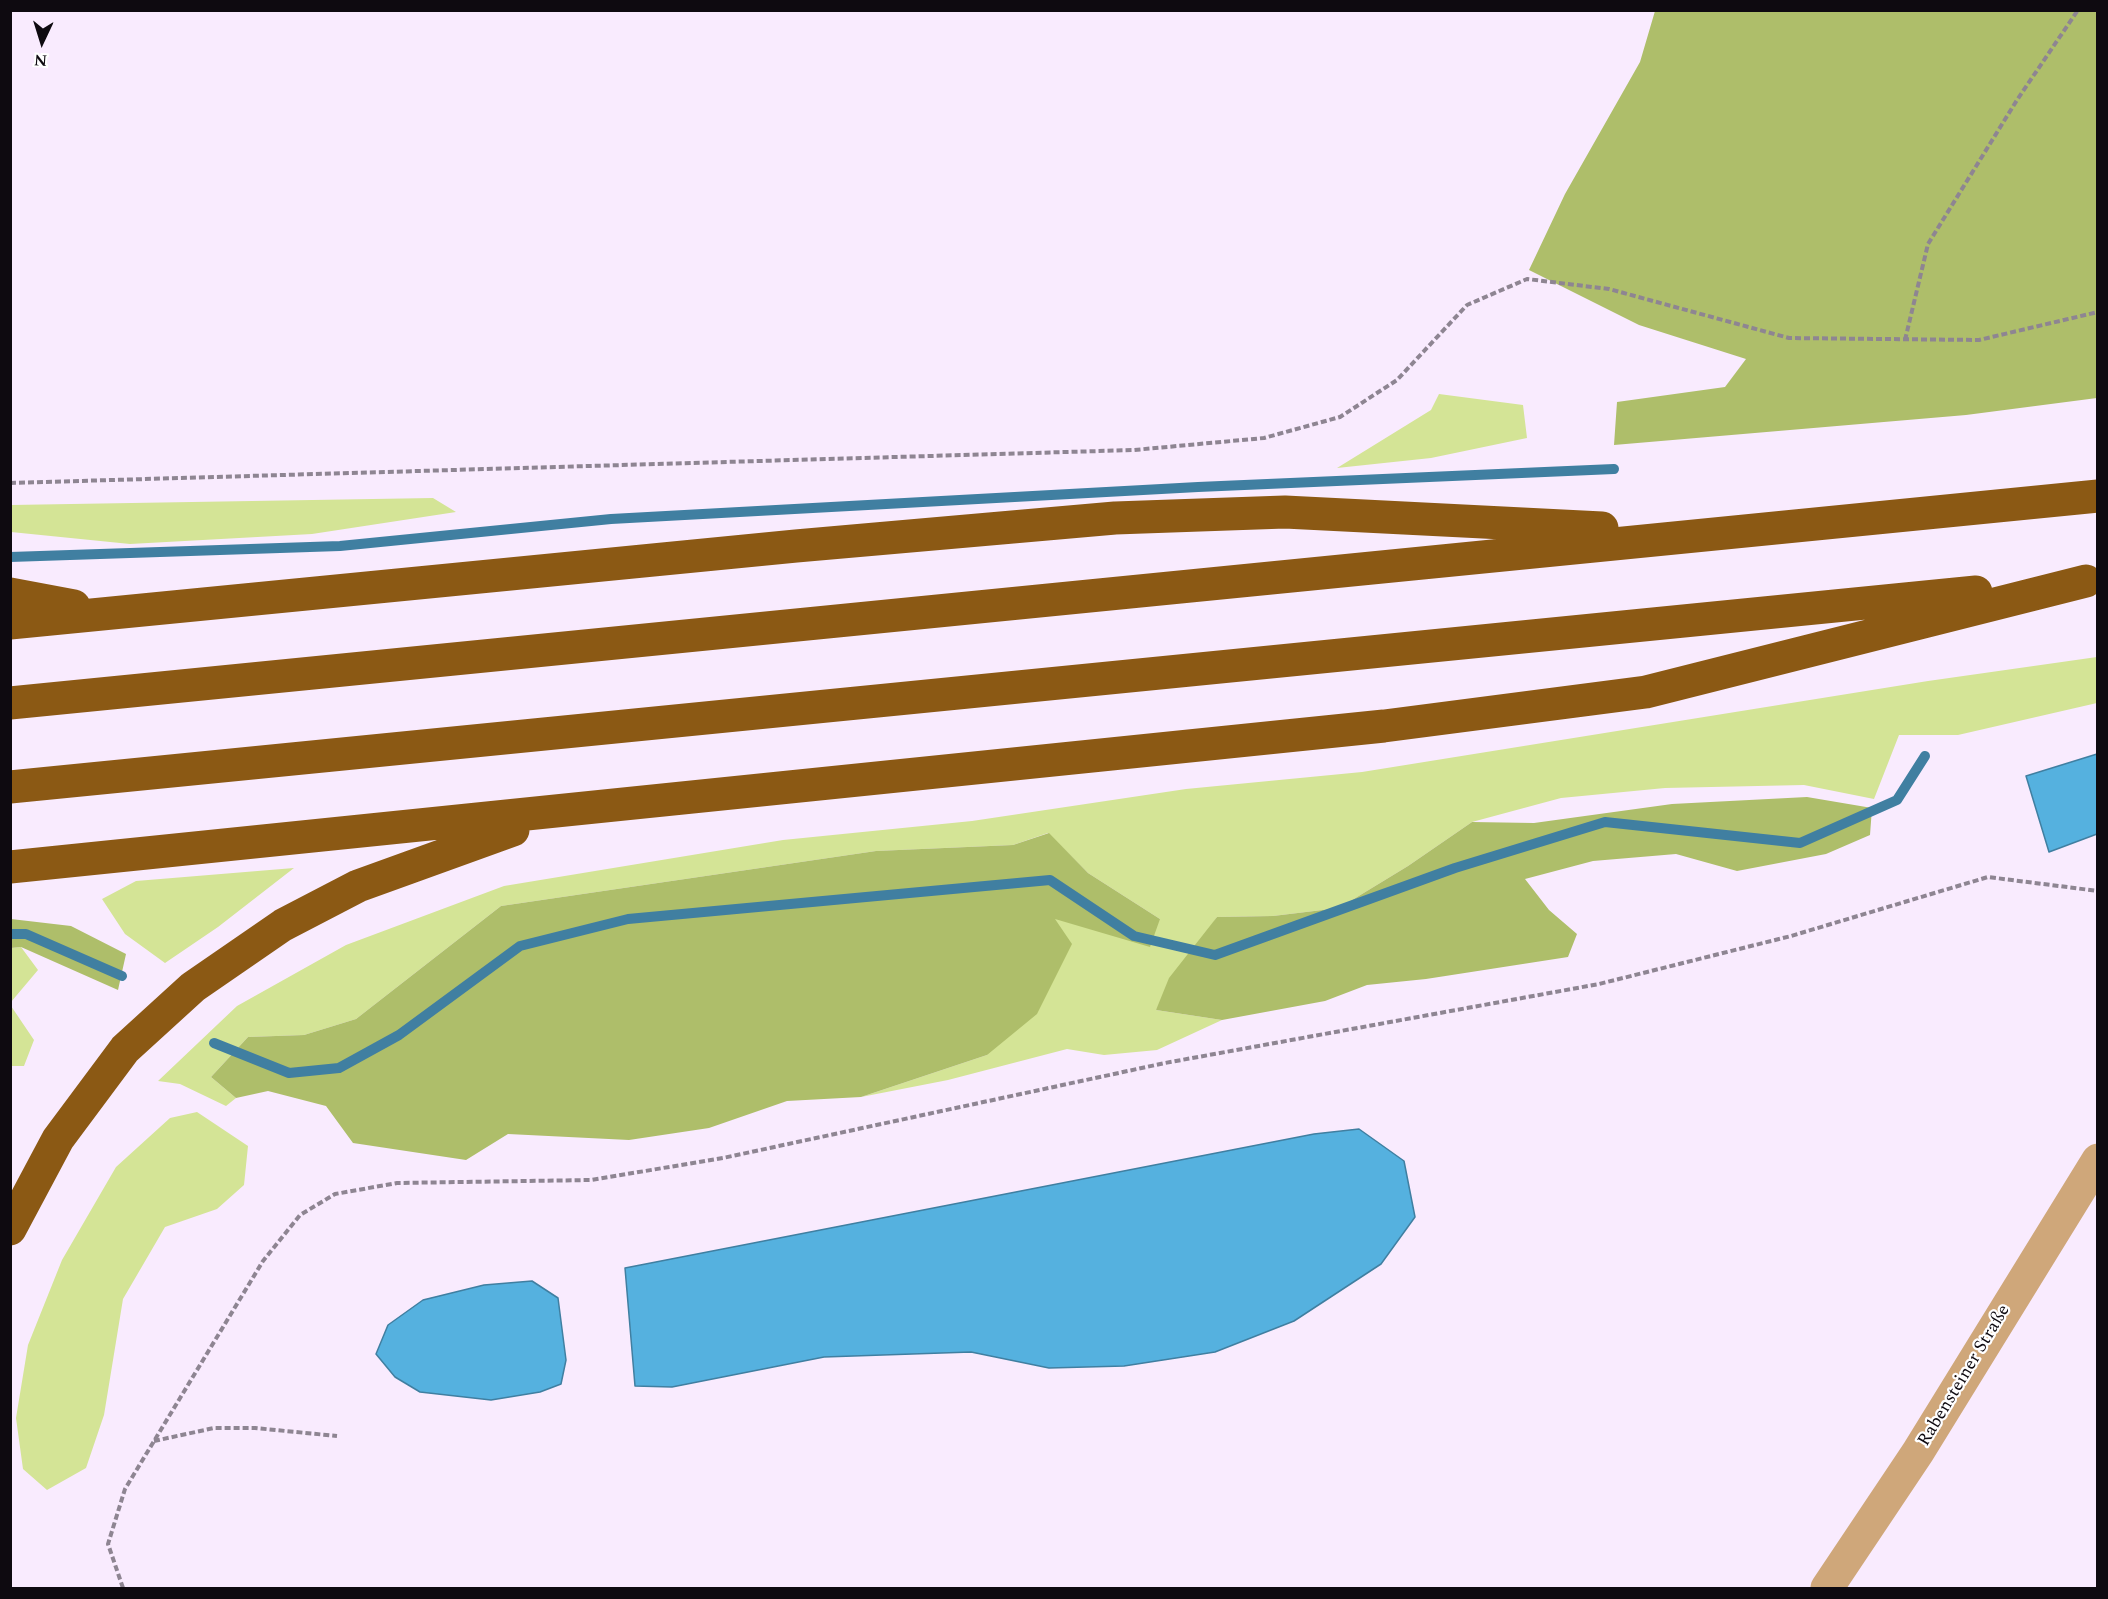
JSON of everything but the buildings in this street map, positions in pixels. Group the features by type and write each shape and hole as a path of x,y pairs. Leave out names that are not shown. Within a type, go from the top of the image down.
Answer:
{"highway":[{"path":"10,703 2097,496"},
{"path":"10,623 796,546 1115,518 1285,512 1712,534"},
{"path":"10,787 2092,580"},
{"path":"10,867 558,813 1384,726 1646,692 2092,580"},
{"path":"10,594 112,613"},
{"path":"10,1229 58,1139 125,1049 193,987 283,925 358,886 558,813"}],"street":[{"name":"Rabensteiner Straße","path":"1827,1588 1918,1452 2097,1160"}],"path":[{"path":"1905,340 1928,244 2017,100 2078,10"},
{"path":"10,483 1122,450 1264,438 1340,417 1397,380 1467,305 1527,279 1609,289 1789,338 1979,340 2097,312"},
{"path":"123,1588 108,1544 125,1489 263,1261 300,1215 335,1194 397,1183 591,1180 723,1158 1166,1063 1599,984 1791,936 1988,877 2097,891"},
{"path":"154,1441 214,1428 255,1428 337,1436"}],"green space":[{"path":"1655,11 2097,11 2097,398 1966,415 1614,445 1617,402 1725,387 1746,359 1639,325 1529,270 1565,194 1640,62"},
{"path":"1439,394 1523,405 1527,438 1431,458 1337,468 1431,410"},
{"path":"433,498 456,512 312,534 130,544 11,532 11,505"},
{"path":"2097,657 2097,703 1958,735 1899,735 1874,799 1804,785 1665,788 1561,798 1472,822 1408,866 1339,908 1273,916 1217,917 1156,1010 1222,1020 1157,1050 1104,1055 1067,1049 948,1080 861,1097 987,1055 1055,918 1160,919 1088,873 1048,833 1013,845 876,851 501,906 356,1019 304,1035 248,1037 211,1077 236,1098 226,1106 180,1084 158,1081 237,1006 346,945 504,886 783,840 972,821 1186,789 1362,772 1928,681"},
{"path":"1807,797 1872,808 1870,835 1826,854 1737,871 1676,854 1593,861 1525,879 1549,910 1577,934 1568,957 1426,979 1367,985 1325,1001 1222,1020 1156,1010 1169,978 1217,917 1273,916 1339,908 1408,866 1472,822 1534,823 1672,804"},
{"path":"1049,833 1088,873 1160,919 1150,947 1055,919 1072,944 1037,1014 987,1055 861,1097 787,1101 709,1128 629,1140 508,1134 466,1160 353,1143 326,1106 268,1091 236,1098 211,1077 248,1037 304,1035 356,1019 501,906 876,851 1013,845"},
{"path":"294,868 218,927 165,963 125,934 102,899 136,881"},
{"path":"11,919 71,926 126,954 118,990 21,947 11,948"},
{"path":"21,947 38,970 11,1002 11,948"},
{"path":"11,1006 34,1040 24,1066 11,1066"},
{"path":"197,1112 248,1146 244,1185 217,1209 165,1227 123,1299 104,1415 86,1468 47,1490 23,1469 16,1418 28,1345 62,1260 116,1167 170,1118"}],"water":[{"path":"2097,754 2097,834 2049,852 2026,776"},
{"path":"1359,1129 1404,1161 1415,1217 1381,1264 1294,1321 1215,1352 1124,1366 1049,1368 971,1352 824,1357 672,1387 635,1386 625,1268 1314,1134"},
{"path":"532,1281 558,1298 566,1360 561,1384 540,1392 491,1400 420,1392 395,1377 376,1354 388,1325 423,1300 484,1285"}],"waterway":[{"path":"10,557 340,546 611,519 1198,487 1614,469"},
{"path":"214,1043 289,1073 339,1068 399,1035 520,946 628,919 1050,880 1134,936 1215,955 1455,868 1605,822 1800,843 1897,800 1925,756"},
{"path":"10,934 26,934 122,976"}]}
